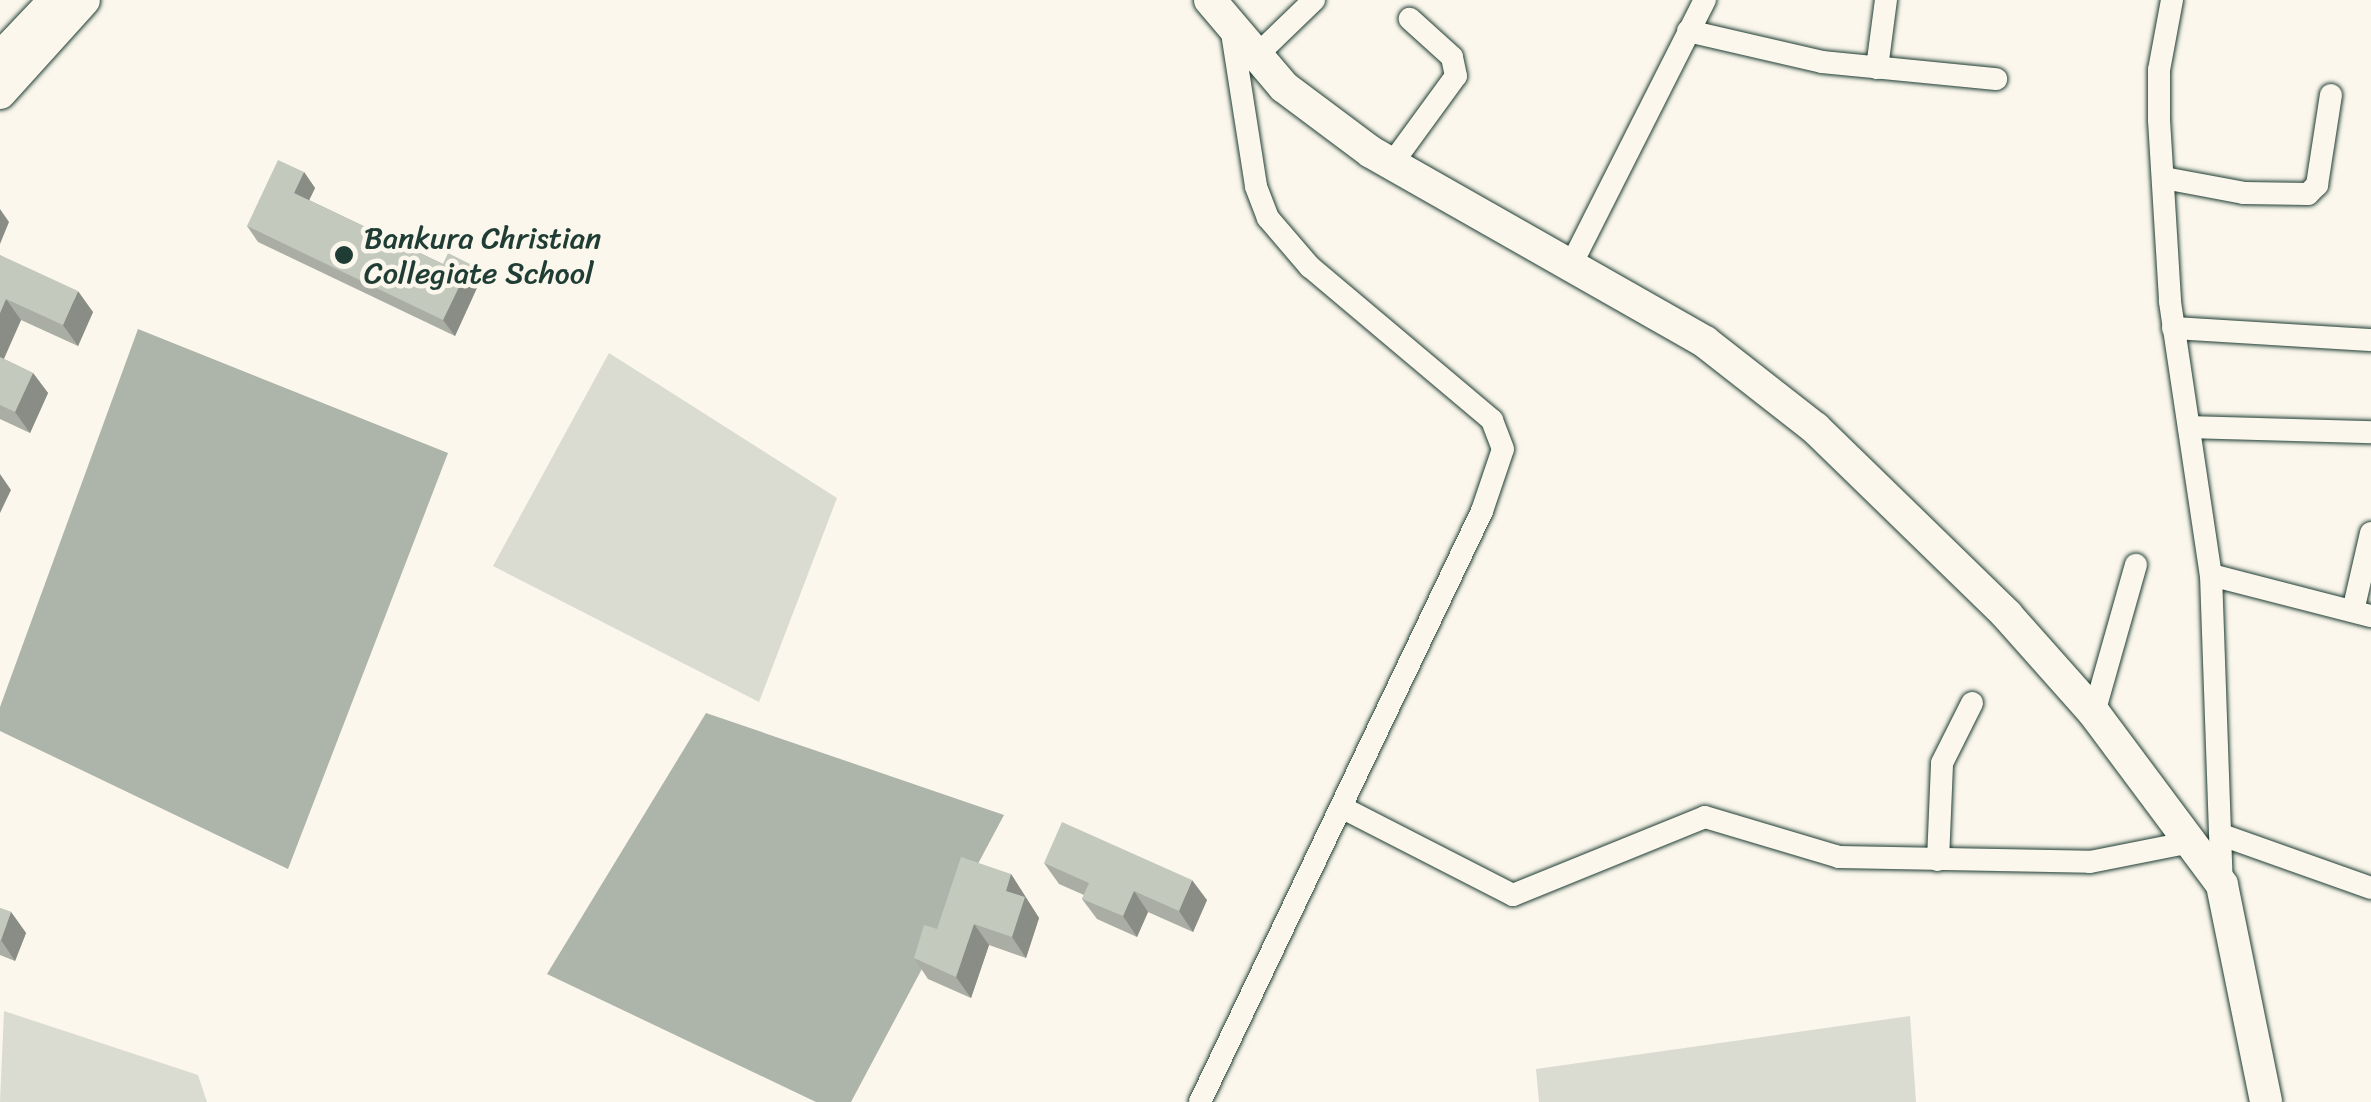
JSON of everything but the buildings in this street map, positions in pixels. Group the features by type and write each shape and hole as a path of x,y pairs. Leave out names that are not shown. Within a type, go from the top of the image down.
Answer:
{"street":[{"path":"0,58 56,0"},
{"path":"0,93 84,0"},
{"path":"1210,0 1232,32 1284,87 1390,164 1705,342 1814,428 2007,614 2207,838"},
{"path":"1255,56 1314,0"},
{"path":"1571,265 1705,0"},
{"path":"1877,68 1886,0"},
{"path":"2172,0 2160,70 2164,178 2173,328 2211,575 2207,838 2222,885 2266,1102"},
{"path":"1390,164 1456,76 1452,56 1410,19"},
{"path":"1688,30 1877,68 1996,79"},
{"path":"1200,1102 1482,511 1503,449 1484,412 1310,267 1268,218 1256,186 1232,32"},
{"path":"2164,178 2258,194 2308,194 2317,185 2332,95"},
{"path":"2173,328 2371,340"},
{"path":"2190,427 2371,432"},
{"path":"2211,575 2362,614 2371,534"},
{"path":"2094,714 2136,565"},
{"path":"1938,860 1942,764 1972,704"},
{"path":"1341,807 1513,895 1705,817 1747,826 1805,852 1938,860 2090,862 2207,838 2371,888"}],"shaded area":[{"path":"138,329 448,453 288,869 0,731 0,707"},
{"path":"609,353 837,498 759,702 493,566"},
{"path":"706,713 1004,815 851,1102 816,1102 547,974"},
{"path":"4,1011 198,1075 207,1102 0,1102"},
{"path":"1910,1016 1916,1102 1539,1102 1536,1069"}],"place":[{"name":"Bankura Christian Collegiate School","path":"344,255"}]}
